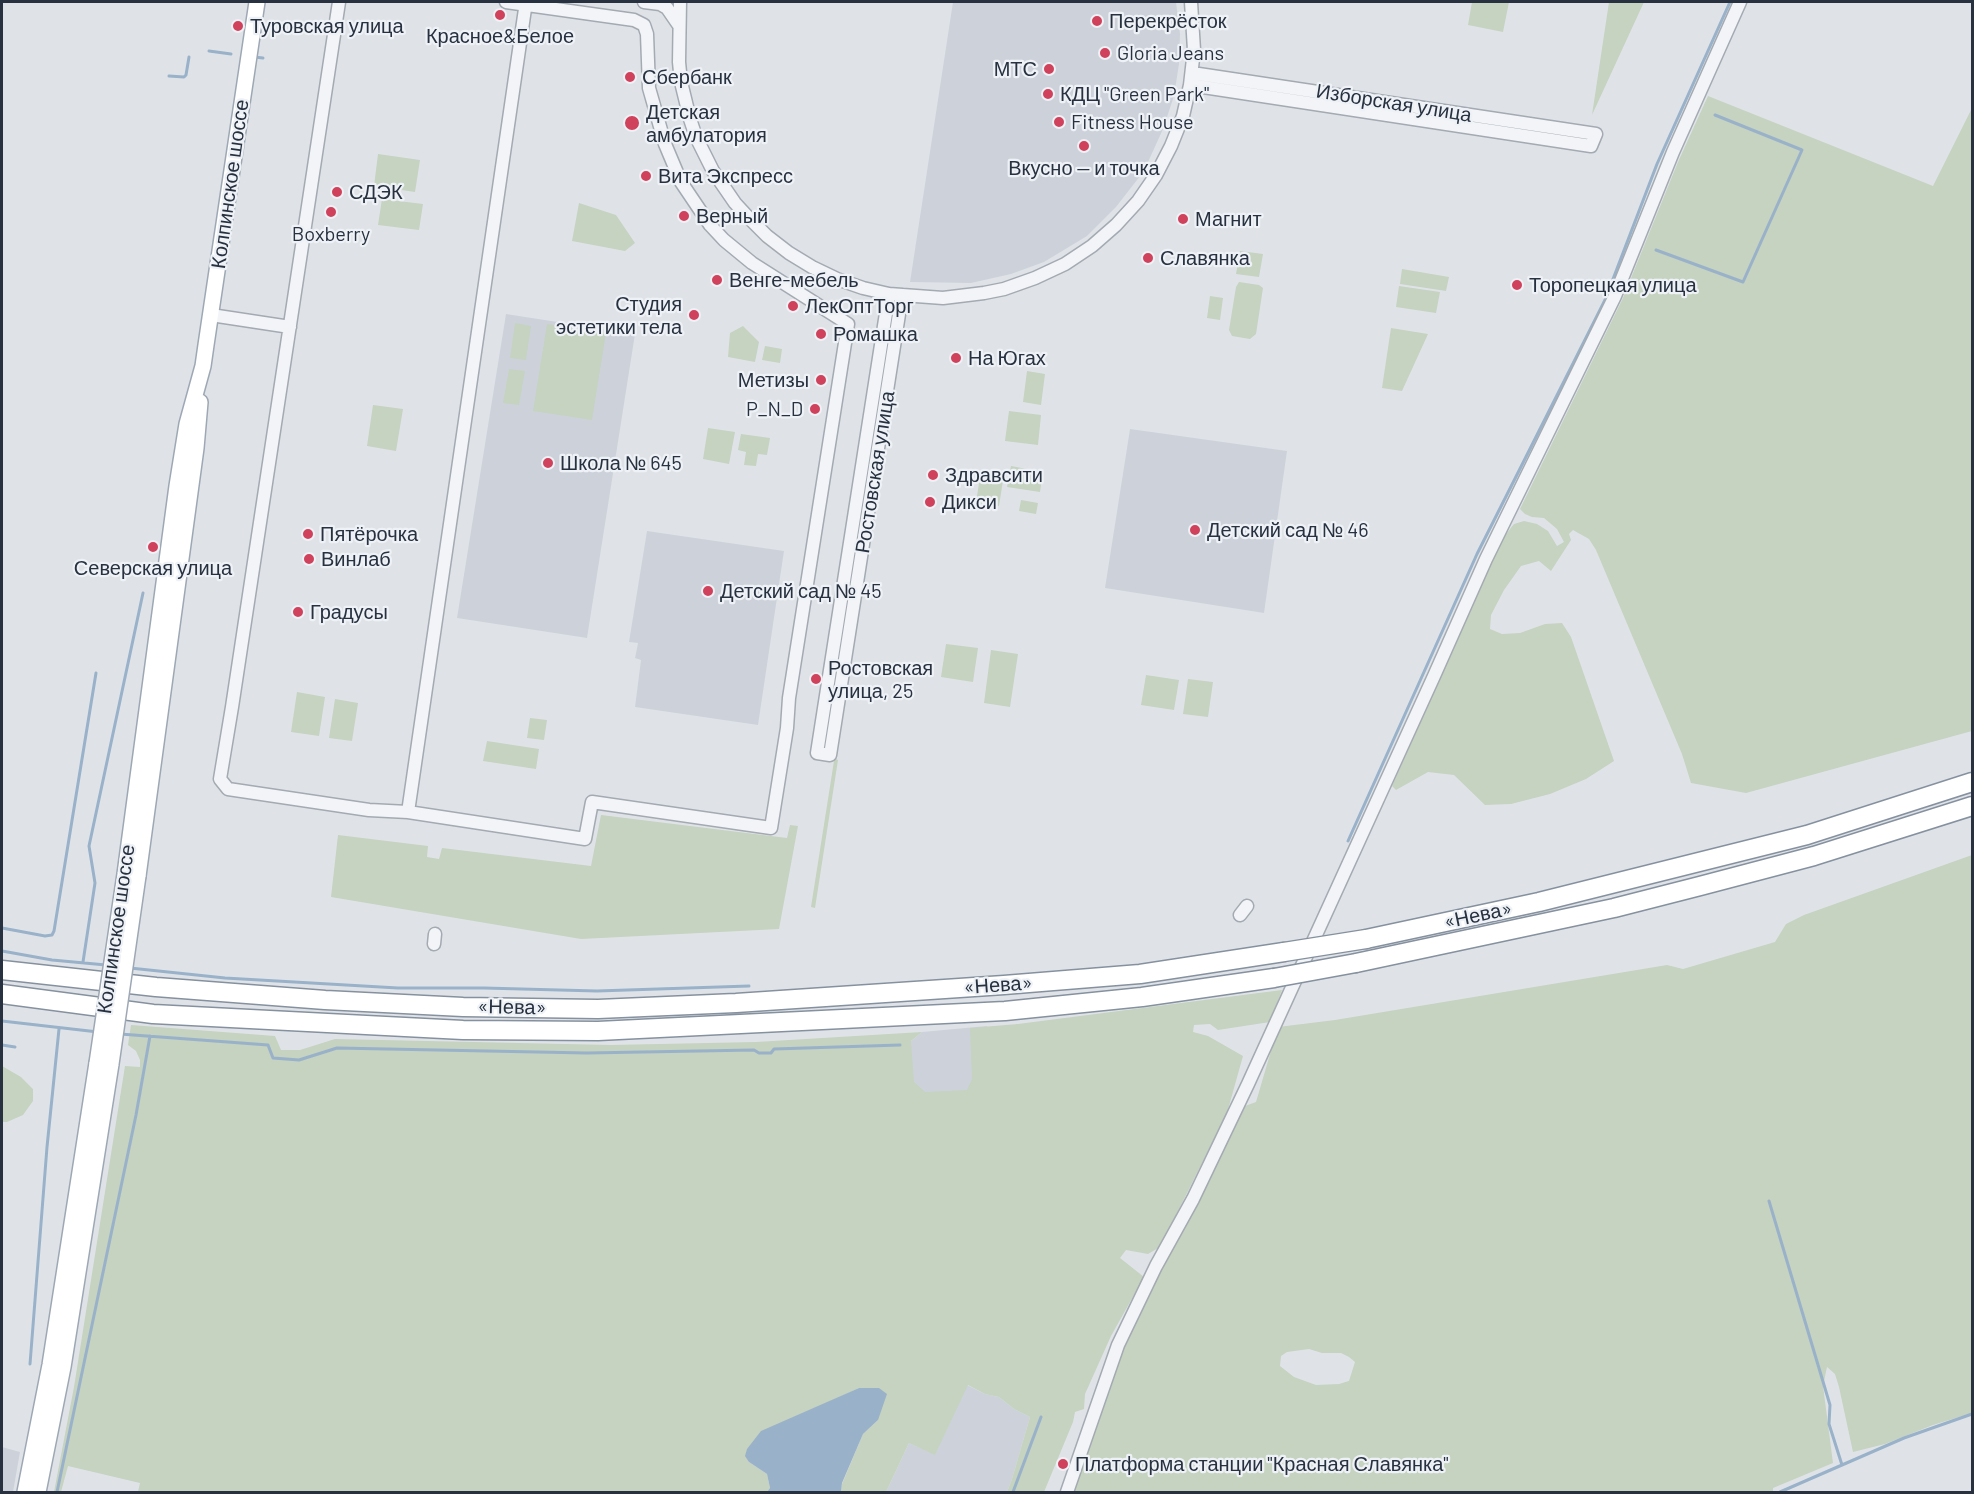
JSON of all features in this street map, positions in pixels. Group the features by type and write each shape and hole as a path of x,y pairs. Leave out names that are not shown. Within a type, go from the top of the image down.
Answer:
{"highway":[{"name":"«Нева»","path":"2,970 156,987 325,1000 598,1009 736,1002 1128,975 1366,939 1539,902 1807,835 1972,782"},
{"name":"«Нева»","path":"2,994 153,1014 463,1030 598,1031 1005,1011 1142,998 1356,963 1614,908 1814,856 1972,806"}],"main road":[{"name":"Колпинское шоссе","path":"38,1492 63,1367 131,875 177,486 187,424 203,366 257,2"},
{"name":"Колпинское шоссе","path":"25,1492 104,1064"}],"street":[{"path":"339,2 220,779 228,789 369,810 408,812 585,839 592,802 771,828 789,698 848,324 752,263 710,225 681,182 659,126 649,88 647,34 644,25 634,20 506,2"},
{"path":"644,2 660,4 667,8 678,24"},
{"path":"680,2 679,62 690,119 713,171 735,203 767,236 789,253 837,279 889,294 953,297 1004,289 1065,264 1092,246 1138,201 1156,175 1183,116 1191,79 1193,27 1191,2"},
{"path":"1067,1492 1118,1345 1243,1094 1486,559 1615,296 1673,152 1740,2"},
{"path":"408,812 526,3"},
{"name":"Изборская улица","path":"1191,79 1593,140"},
{"name":"Ростовская улица","path":"889,294 817,753 830,755 902,295"},
{"path":"211,315 290,327"}],"shaded area":[{"path":"953,2 1176,2 1180,34 1179,64 1174,96 1163,129 1144,171 1116,207 1087,236 1044,262 1011,274 971,283 910,282"},
{"name":"Школа № 645","path":"506,314 635,334 587,638 457,618"},
{"name":"Детский сад № 46","path":"1130,429 1287,451 1264,613 1105,588"},
{"name":"Детский сад № 45","path":"647,531 784,551 758,725 635,707 641,660 635,658 638,643 629,642"},
{"path":"987,1026 1016,1058 936,1136 901,1059 910,1042 922,1032"},
{"path":"967,1385 985,1394 999,1397 1014,1409 1030,1417 1007,1492 886,1492 909,1443 935,1454"},
{"path":"2,1447 20,1452 13,1492 2,1492"}],"green space":[{"path":"1472,2 1509,2 1503,32 1468,25"},
{"path":"1609,2 1644,2 1592,115"},
{"path":"1708,96 1933,186 1972,108 1972,731 1746,793 1691,783 1682,754 1596,550 1589,539 1573,530 1569,534 1571,540 1551,571 1539,561 1521,566 1504,590 1491,615 1490,629 1502,634 1520,633 1545,624 1562,623 1571,637 1614,761 1586,779 1550,794 1511,804 1485,805 1454,775 1428,772 1396,790 1392,786 1503,538 1514,524 1524,521 1537,524 1548,531 1557,546 1564,542 1557,529 1544,518 1532,517 1520,509 1623,298 1678,162"},
{"path":"378,154 420,160 415,192 374,186"},
{"path":"382,199 423,204 419,230 378,225"},
{"path":"579,203 616,215 635,243 625,251 572,241"},
{"path":"1240,251 1263,254 1259,277 1236,274"},
{"path":"1402,269 1449,277 1446,291 1400,284"},
{"path":"1239,282 1259,285 1263,288 1256,334 1250,339 1232,336 1229,330 1236,287"},
{"path":"1399,286 1440,292 1436,313 1396,307"},
{"path":"1210,296 1223,298 1220,320 1207,318"},
{"path":"515,323 531,326 526,360 510,358"},
{"path":"547,324 606,333 592,420 533,411"},
{"path":"743,326 759,342 755,362 728,357 730,333"},
{"path":"1391,328 1428,334 1402,391 1382,388"},
{"path":"765,346 782,349 780,363 762,360"},
{"path":"509,369 525,371 519,405 503,403"},
{"path":"1027,371 1045,374 1041,405 1023,402"},
{"path":"373,405 403,409 396,451 367,446"},
{"path":"1009,411 1041,415 1038,445 1005,441"},
{"path":"708,428 735,432 729,464 703,459"},
{"path":"741,434 770,438 767,455 758,454 756,466 744,465 746,452 738,450"},
{"path":"1011,466 1043,472 1040,492 1007,487"},
{"path":"981,470 1004,474 999,506 976,503"},
{"path":"1021,500 1038,503 1036,514 1019,511"},
{"path":"946,644 978,648 973,682 941,677"},
{"path":"991,650 1018,654 1010,707 984,703"},
{"path":"1146,675 1179,680 1174,710 1141,705"},
{"path":"1188,679 1213,682 1208,717 1183,714"},
{"path":"297,692 325,697 319,736 291,732"},
{"path":"335,699 358,703 352,741 329,738"},
{"path":"530,718 547,720 544,740 527,738"},
{"path":"487,741 539,749 536,769 483,761"},
{"path":"836,759 838,760 815,908 811,907"},
{"path":"601,815 787,838 790,825 798,826 779,929 581,939 331,897 338,835 428,846 427,857 439,859 442,848 591,866"},
{"path":"1972,855 1972,1413 1885,1444 1853,1452 1839,1387 1835,1374 1827,1367 1823,1386 1833,1463 1773,1488 1773,1492 1073,1492 1122,1345 1245,1106 1256,1102 1278,1027 1335,1020 1667,965 1683,969 1775,942 1786,924 1804,915","holes":["1309,1349 1322,1353 1341,1353 1355,1362 1349,1381 1316,1385 1294,1377 1280,1366 1281,1356 1287,1352"]},
{"path":"1282,990 1270,1022 1218,1030 1210,1024 1194,1025 1193,1032 1208,1036 1243,1056 1227,1113 1160,1247 1148,1254 1126,1250 1120,1258 1144,1277 1111,1336 1085,1394 1084,1409 1075,1412 1044,1492 1007,1492 1030,1417 1014,1409 999,1397 985,1394 968,1385 935,1455 909,1443 886,1492 841,1492 842,1484 863,1434 878,1420 859,1388 816,1408 749,1462 767,1474 770,1488 767,1492 138,1492 140,1483 68,1466 61,1492 54,1492 74,1387 125,1066 140,1067 136,1051 128,1045 131,1025 275,1036 281,1050 300,1050 335,1039 611,1045 756,1042 922,1032 911,1041 914,1082 925,1092 967,1090 972,1079 970,1028 1018,1024"},
{"path":"2,1066 21,1077 33,1089 33,1101 23,1115 7,1122 2,1122"}],"water":[{"path":"859,1388 879,1388 887,1394 878,1420 863,1434 842,1483 841,1492 767,1492 770,1488 767,1474 749,1462 745,1456 747,1449 761,1431"}],"waterway":[{"path":"1348,841 1477,554 1605,300 1657,164 1730,2"},
{"path":"209,51 231,54"},
{"path":"169,76 184,77 189,57"},
{"path":"254,57 263,58"},
{"path":"1656,250 1743,282 1802,150 1715,115"},
{"path":"83,962 95,883 89,846 143,593"},
{"path":"2,928 45,936 52,935 54,931 96,673"},
{"path":"2,951 52,960 106,965"},
{"path":"130,968 225,978 398,988 597,991 749,986"},
{"path":"2,1021 98,1032"},
{"path":"30,1364 59,1029"},
{"path":"120,1034 268,1045 273,1058 299,1060 337,1048 587,1053 754,1050 759,1053 771,1053 774,1049 900,1045"},
{"path":"57,1492 136,1115 150,1036"},
{"path":"2,1045 15,1047"},
{"path":"1769,1201 1830,1405 1829,1424 1842,1465 1780,1492"},
{"path":"1842,1465 1904,1438 1972,1414"},
{"path":"1013,1492 1041,1417"}],"place":[{"name":"Красное&Белое","path":"500,15"},
{"name":"Перекрёсток","path":"1097,21"},
{"name":"Туровская улица","path":"238,26"},
{"name":"Gloria Jeans","path":"1105,53"},
{"name":"МТС","path":"1049,69"},
{"name":"Сбербанк","path":"630,77"},
{"name":"КДЦ \"Green Park\"","path":"1048,94"},
{"name":"Fitness House","path":"1059,122"},
{"name":"Детская амбулатория","path":"632,123"},
{"name":"Вкусно — и точка","path":"1084,146"},
{"name":"Вита Экспресс","path":"646,176"},
{"name":"СДЭК","path":"337,192"},
{"name":"Boxberry","path":"331,212"},
{"name":"Верный","path":"684,216"},
{"name":"Магнит","path":"1183,219"},
{"name":"Славянка","path":"1148,258"},
{"name":"Венге-мебель","path":"717,280"},
{"name":"Торопецкая улица","path":"1517,285"},
{"name":"ЛекОптТорг","path":"793,306"},
{"name":"Студия эстетики тела","path":"694,315"},
{"name":"Ромашка","path":"821,334"},
{"name":"На Югах","path":"956,358"},
{"name":"Метизы","path":"821,380"},
{"name":"P_N_D","path":"815,409"},
{"name":"Школа № 645","path":"548,463"},
{"name":"Здравсити","path":"933,475"},
{"name":"Дикси","path":"930,502"},
{"name":"Детский сад № 46","path":"1195,530"},
{"name":"Пятёрочка","path":"308,534"},
{"name":"Северская улица","path":"153,547"},
{"name":"Винлаб","path":"309,559"},
{"name":"Детский сад № 45","path":"708,591"},
{"name":"Градусы","path":"298,612"},
{"name":"Ростовская улица, 25","path":"816,679"},
{"name":"Платформа станции \"Красная Славянка\"","path":"1063,1464"}]}
